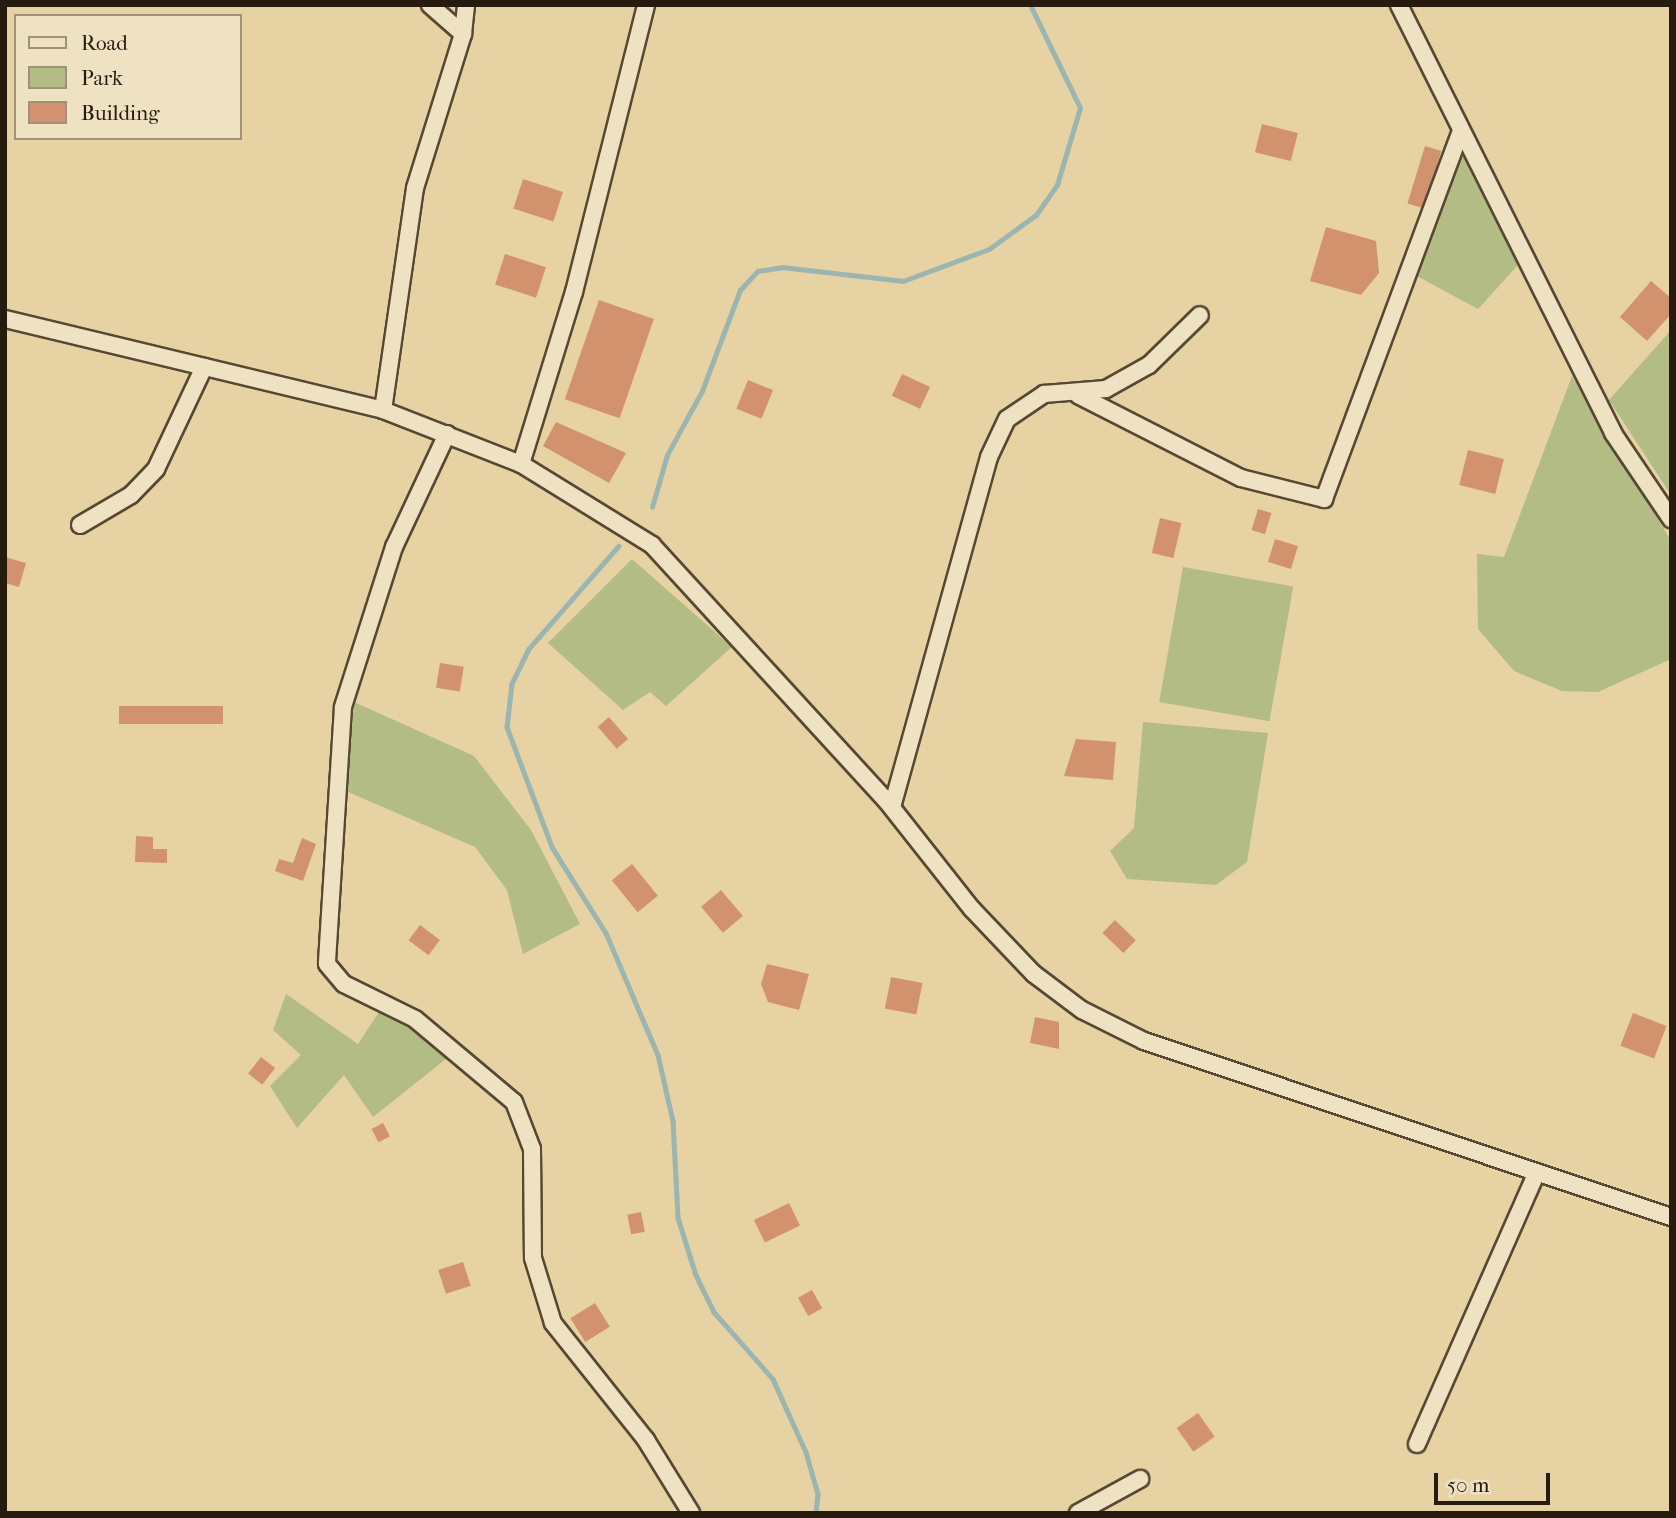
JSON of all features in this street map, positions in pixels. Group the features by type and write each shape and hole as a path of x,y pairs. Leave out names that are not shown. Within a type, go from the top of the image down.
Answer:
{"street":[{"path":"430,5 463,34"},
{"path":"383,410 415,188 463,34 466,5"},
{"path":"521,464 567,318 646,5"},
{"path":"1399,5 1460,132 1613,433 1671,519"},
{"path":"1078,395 1241,478 1324,499 1460,132"},
{"path":"892,807 989,457 1007,419 1024,402 1044,394 1078,395 1107,389 1149,365 1200,315"},
{"path":"5,319 383,410 521,464 652,545 892,807 972,909 1034,974 1082,1010 1144,1041 1671,1216"},
{"path":"80,526 131,495 156,470 204,367"},
{"path":"447,434 394,547 343,707 327,964 344,984 415,1019 514,1102 532,1149 533,1258 553,1323 646,1440 691,1513"},
{"path":"1417,1444 1537,1172"},
{"path":"1078,1513 1140,1479"}],"green space":[{"path":"1466,157 1519,264 1478,309 1415,275 1459,159"},
{"path":"1671,330 1671,495 1609,400"},
{"path":"1572,376 1671,541 1671,659 1598,692 1562,691 1514,671 1478,629 1477,554 1504,557"},
{"path":"632,559 732,647 666,706 650,692 623,710 548,643"},
{"path":"1183,567 1293,586 1270,721 1159,702"},
{"path":"354,702 474,756 531,830 580,924 523,954 507,890 475,847 346,791"},
{"path":"1143,722 1268,733 1247,862 1216,885 1127,879 1110,851 1134,828"},
{"path":"286,994 358,1044 381,1009 451,1055 373,1117 344,1075 297,1128 270,1086 301,1055 273,1030"}],"building":[{"path":"1262,124 1298,133 1291,161 1255,152"},
{"path":"1425,146 1441,151 1424,208 1407,203"},
{"path":"523,179 563,192 553,221 513,208"},
{"path":"1326,227 1376,241 1379,273 1361,295 1310,281"},
{"path":"505,254 546,267 536,298 495,284"},
{"path":"1651,281 1671,298 1671,314 1647,341 1620,317"},
{"path":"599,300 654,319 620,418 565,399"},
{"path":"902,374 930,387 920,409 892,396"},
{"path":"748,380 773,390 761,419 736,409"},
{"path":"556,422 626,453 609,483 543,446"},
{"path":"1468,450 1504,459 1495,494 1459,485"},
{"path":"1258,509 1271,513 1265,534 1252,530"},
{"path":"1160,518 1181,523 1173,558 1152,553"},
{"path":"1275,539 1298,546 1291,569 1268,562"},
{"path":"5,557 26,563 19,587 5,583"},
{"path":"440,663 464,667 460,691 436,688"},
{"path":"119,706 223,706 223,724 119,724"},
{"path":"609,717 628,739 617,749 598,727"},
{"path":"1076,739 1116,742 1113,780 1064,776"},
{"path":"136,836 153,837 153,849 167,849 167,863 135,862"},
{"path":"302,838 316,844 303,881 275,871 279,859 293,863"},
{"path":"632,864 658,896 638,912 612,880"},
{"path":"721,890 743,916 723,933 701,907"},
{"path":"1115,920 1136,940 1123,953 1102,933"},
{"path":"420,925 440,940 429,955 409,940"},
{"path":"767,964 809,974 799,1010 768,1002 761,984"},
{"path":"891,977 922,983 916,1015 885,1008"},
{"path":"1633,1013 1667,1026 1654,1059 1620,1046"},
{"path":"1035,1017 1059,1022 1059,1049 1030,1043"},
{"path":"261,1057 275,1068 262,1085 248,1074"},
{"path":"383,1123 390,1136 379,1142 372,1129"},
{"path":"789,1203 800,1225 765,1243 754,1220"},
{"path":"641,1212 645,1232 631,1234 627,1215"},
{"path":"463,1262 471,1286 446,1294 438,1270"},
{"path":"812,1290 822,1308 808,1316 798,1298"},
{"path":"595,1303 610,1327 585,1342 570,1318"},
{"path":"1198,1413 1215,1437 1193,1452 1177,1428"}],"waterway":[{"path":"652,507 667,455 702,391 740,290 758,271 782,267 903,281 989,249 1036,215 1057,185 1080,108 1030,5"},
{"path":"619,546 529,649 512,684 507,727 552,847 606,933 658,1055 673,1121 678,1218 696,1275 714,1312 773,1379 806,1452 818,1494 816,1513"}]}
